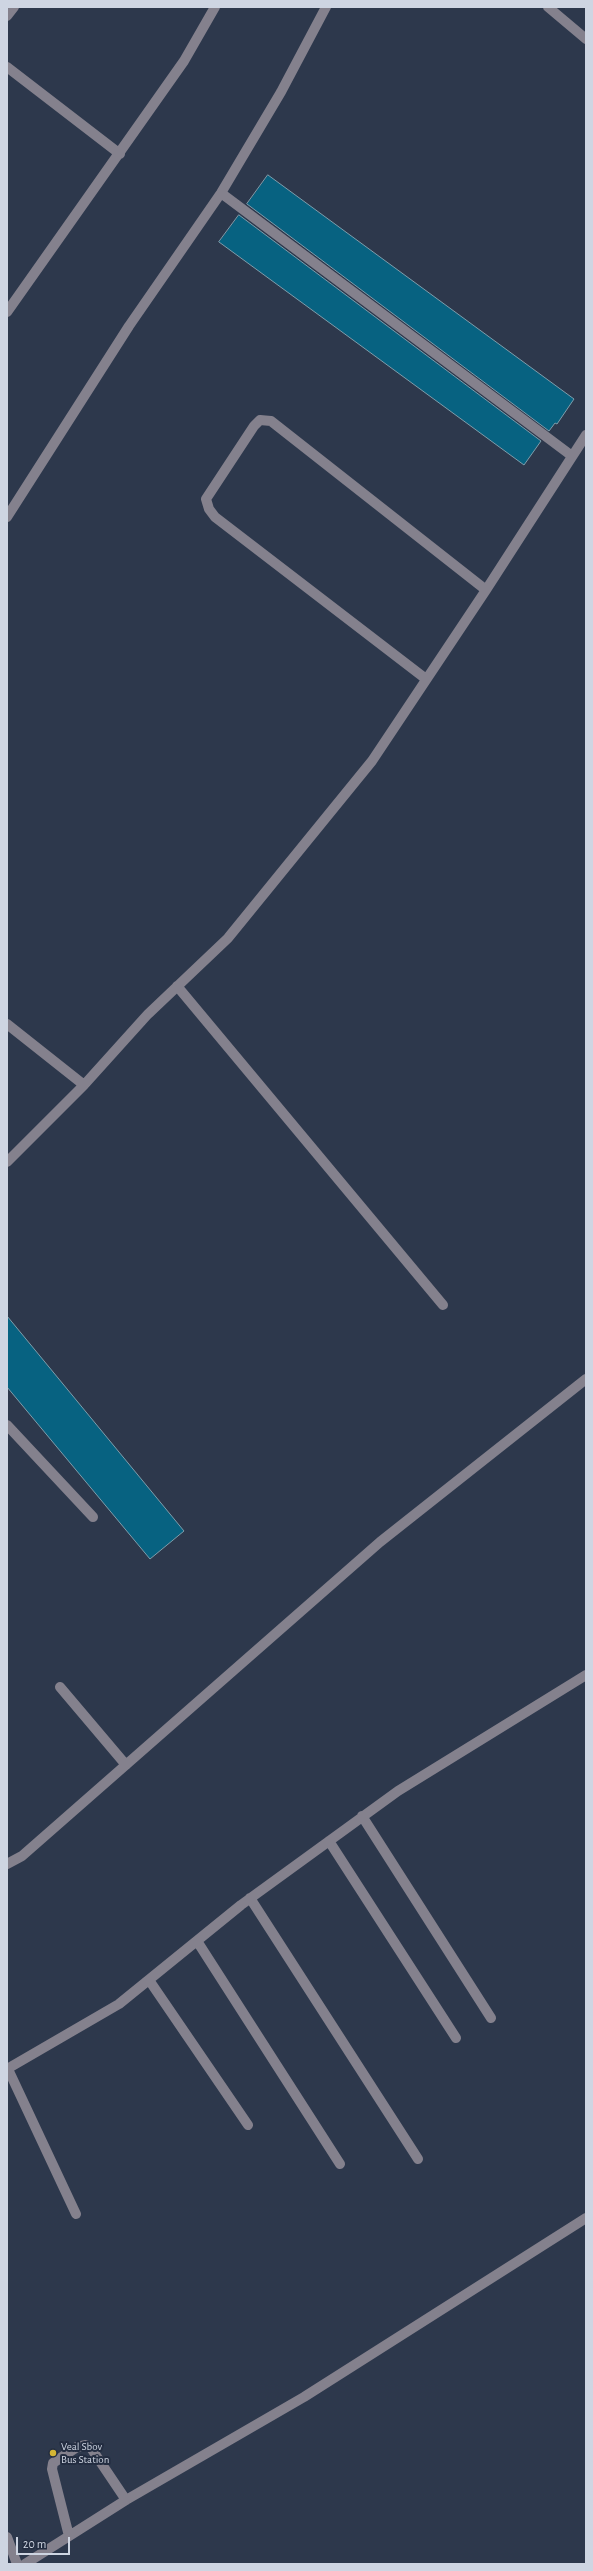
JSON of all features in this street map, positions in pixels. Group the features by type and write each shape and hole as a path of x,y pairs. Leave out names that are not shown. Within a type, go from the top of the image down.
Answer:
{"street":[{"path":"7,16 14,7"},
{"path":"7,312 120,154 184,61 214,7"},
{"path":"7,517 129,326 221,193 281,92 326,7"},
{"path":"548,7 586,39"},
{"path":"7,67 120,154"},
{"path":"221,193 572,456"},
{"path":"426,679 215,517 209,509 206,499 254,426 260,420 271,421 486,590"},
{"path":"7,1162 84,1085 148,1014 233,932 372,761 486,590 586,434"},
{"path":"178,986 443,1305"},
{"path":"7,1024 84,1085"},
{"path":"7,1864 22,1856 380,1542 586,1379"},
{"path":"7,1426 93,1517"},
{"path":"76,2214 7,2069 119,2004 250,1898 398,1791 586,1675"},
{"path":"60,1687 126,1765"},
{"path":"362,1816 491,2018"},
{"path":"329,1841 456,2038"},
{"path":"250,1898 418,2159"},
{"path":"196,1941 340,2164"},
{"path":"148,1980 248,2125"},
{"path":"25,2564 126,2500 304,2397 586,2218"},
{"path":"69,2536 52,2468 53,2463 77,2447 86,2445 91,2448 126,2500"},
{"path":"7,2537 17,2564"}],"building":[{"path":"268,175 574,399 557,424 555,423 549,431 247,204"},
{"path":"239,215 541,441 524,465 219,242"},
{"path":"7,1316 184,1531 150,1559 7,1387"}],"place":[{"name":"Veal Sbov Bus Station","path":"53,2453"}]}
